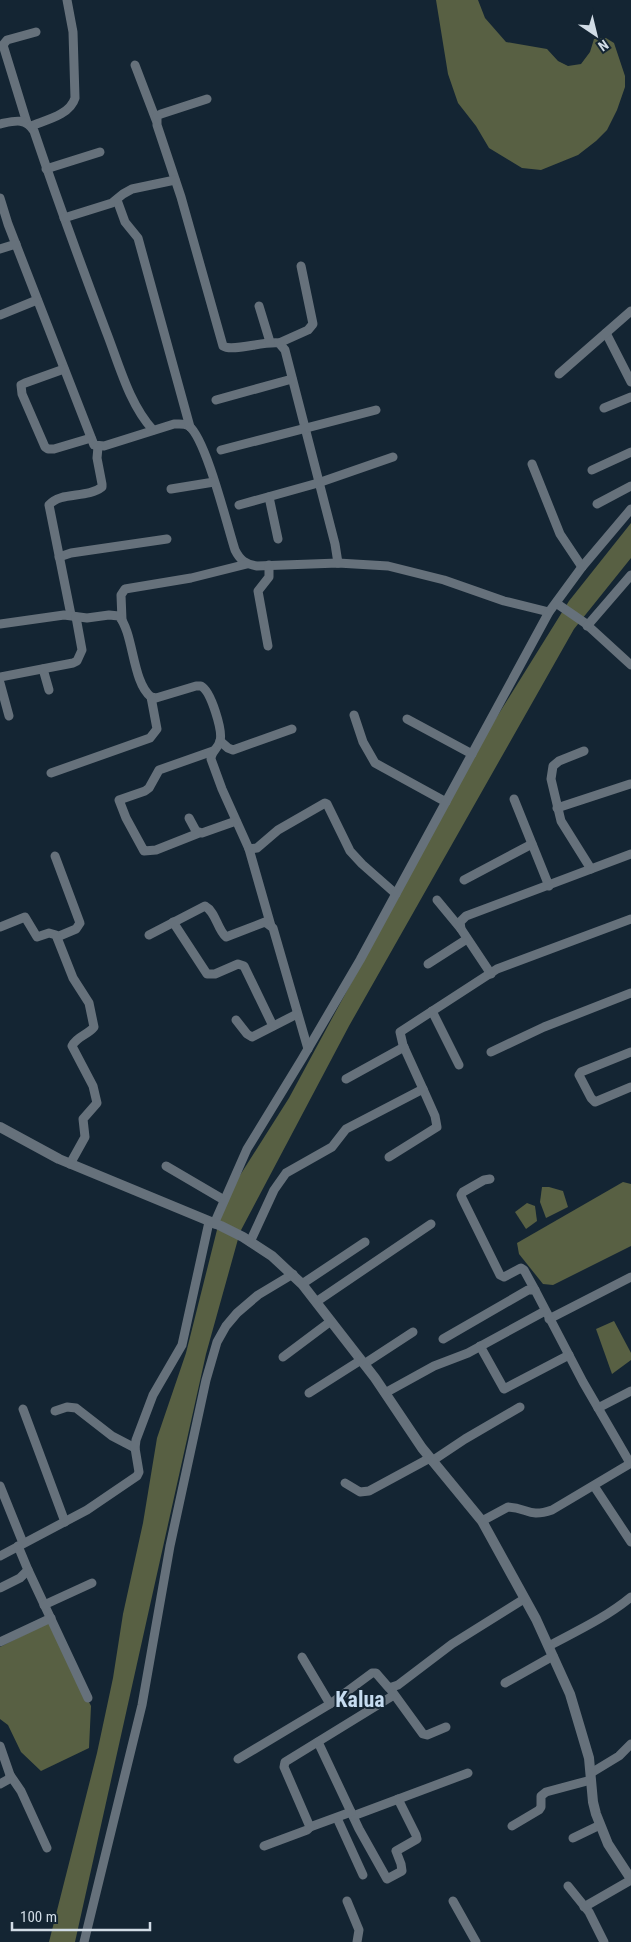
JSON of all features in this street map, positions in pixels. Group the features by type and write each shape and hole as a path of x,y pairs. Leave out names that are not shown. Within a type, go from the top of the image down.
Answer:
{"street":[{"path":"0,124 16,120 29,124 61,114 71,108 74,103 73,32 67,0"},
{"path":"36,32 7,40 3,45 29,124 127,386 144,419 154,430"},
{"path":"136,65 175,180 223,346 231,348 274,342 308,330 314,324 302,266"},
{"path":"156,120 160,114 207,98"},
{"path":"46,169 100,152"},
{"path":"64,218 112,203 122,194 132,189 175,180"},
{"path":"0,198 37,300 91,438 94,445 98,447"},
{"path":"117,200 125,222 138,238 190,427 204,452 235,550 238,557 246,564"},
{"path":"0,249 16,244"},
{"path":"0,315 37,300"},
{"path":"259,306 274,342 285,350 335,544 338,563"},
{"path":"559,374 631,311"},
{"path":"606,333 631,382"},
{"path":"64,369 25,383 21,386 22,394 44,447 48,450 91,438"},
{"path":"216,400 292,379"},
{"path":"604,408 631,397"},
{"path":"220,450 376,410"},
{"path":"98,447 182,423 190,427"},
{"path":"0,677 72,663 81,656 82,650 59,557 49,505 54,501 102,488 96,458 98,447"},
{"path":"592,470 631,452"},
{"path":"239,505 318,483 394,457"},
{"path":"532,464 558,529 582,567"},
{"path":"171,489 214,482"},
{"path":"597,504 631,486"},
{"path":"268,496 278,539"},
{"path":"0,1556 87,1510 137,1476 139,1472 135,1448 153,1396 182,1345 215,1224 247,1148 308,1050 396,894 549,612 559,605 582,567 631,509"},
{"path":"59,557 71,553 167,539"},
{"path":"51,773 150,738 157,729 151,698 136,668 122,620 121,595 125,589 191,578 246,564 338,563 388,566 444,580 504,601 549,612"},
{"path":"268,646 258,591 269,577 269,565"},
{"path":"586,624 631,575"},
{"path":"559,605 586,624 629,660"},
{"path":"0,624 74,616 87,618 115,615 122,620"},
{"path":"43,669 49,690"},
{"path":"0,683 9,716"},
{"path":"151,698 196,686 205,688 208,692 220,736 220,741 211,759 249,849 308,1050"},
{"path":"354,715 363,742 375,763 446,802"},
{"path":"407,719 472,754"},
{"path":"220,741 233,750 292,729"},
{"path":"214,751 159,770 149,788 119,800 126,818 144,851 156,850 236,821"},
{"path":"584,751 559,761 551,770 551,779 557,808 569,836 591,869"},
{"path":"557,808 630,784"},
{"path":"514,799 549,886"},
{"path":"249,849 257,848 291,822 325,803 350,851 396,894"},
{"path":"189,818 199,833"},
{"path":"464,880 532,844"},
{"path":"461,929 460,922 466,916 631,854"},
{"path":"54,856 80,923 76,929 58,937"},
{"path":"437,900 461,929 491,974"},
{"path":"149,935 205,906 208,907 226,937 265,922 271,926"},
{"path":"0,927 25,917 37,937 53,933 58,937 73,978 89,1003 94,1023 91,1031 74,1042 72,1046 93,1086 98,1103 83,1119 85,1137 70,1164"},
{"path":"389,1157 436,1127 435,1116 404,1047 400,1032 498,969 631,918"},
{"path":"173,922 207,974 215,974 238,964 244,966 273,1026"},
{"path":"428,964 467,939"},
{"path":"491,1052 544,1028 631,994"},
{"path":"432,1011 459,1065"},
{"path":"236,1020 249,1036 258,1034 297,1014"},
{"path":"346,1079 404,1047"},
{"path":"631,1052 581,1072 579,1075 590,1098 595,1102 631,1087"},
{"path":"246,1240 274,1190 286,1173 332,1147 346,1129 424,1089"},
{"path":"0,1127 70,1164 215,1224 272,1256 302,1284 363,1362 431,1459 482,1521 549,1646 570,1694 587,1750 593,1802 600,1825 608,1844 631,1879 584,1906"},
{"path":"166,1166 224,1200"},
{"path":"482,1521 508,1507 533,1514 546,1512 631,1463 569,1356 524,1270 520,1268 504,1277 500,1276 461,1195 484,1180 490,1179"},
{"path":"316,1302 431,1224"},
{"path":"302,1284 365,1242"},
{"path":"84,1942 142,1705 170,1546 206,1380 217,1342 226,1326 237,1313 258,1296 292,1274"},
{"path":"386,1393 434,1366 457,1358 631,1278"},
{"path":"443,1339 528,1290 535,1290"},
{"path":"283,1358 331,1321"},
{"path":"309,1393 413,1332"},
{"path":"480,1346 504,1389 569,1356"},
{"path":"598,1408 631,1391"},
{"path":"55,1411 67,1407 76,1408 112,1436 135,1448"},
{"path":"345,1483 360,1492 369,1491 431,1459 520,1407"},
{"path":"23,1409 65,1522"},
{"path":"0,1486 28,1570 88,1698"},
{"path":"594,1486 631,1542"},
{"path":"0,1588 20,1578 28,1570"},
{"path":"44,1605 92,1583"},
{"path":"549,1646 606,1614 631,1597"},
{"path":"310,1827 284,1765 287,1761 392,1691 452,1644 524,1599"},
{"path":"0,1642 51,1618"},
{"path":"505,1683 553,1656"},
{"path":"302,1657 330,1704"},
{"path":"238,1759 330,1704 372,1673 376,1673 392,1691 423,1734 427,1735 446,1727"},
{"path":"318,1742 352,1814 387,1879 402,1871 396,1851 417,1839 398,1799"},
{"path":"512,1826 539,1810 541,1807 541,1796 546,1792 591,1776 619,1756 631,1744"},
{"path":"0,1746 10,1775 22,1791 47,1848"},
{"path":"264,1846 307,1830 310,1827 398,1799 468,1773"},
{"path":"0,1784 9,1779 10,1775"},
{"path":"337,1818 363,1875"},
{"path":"573,1838 600,1825"},
{"path":"568,1886 584,1906 604,1942"},
{"path":"347,1901 359,1930 357,1942"},
{"path":"453,1901 476,1942"}],"shaded area":[{"path":"436,0 478,0 485,18 506,42 547,49 558,61 568,66 581,64 590,52 594,39 606,38 614,43 625,76 625,87 617,110 607,130 578,155 541,170 522,168 489,148 476,126 458,103 448,74"},
{"path":"631,523 631,558 574,629 349,1026 240,1232 206,1354 75,1942 49,1942 97,1753 113,1678 123,1614 143,1523 157,1438 186,1353 222,1210 237,1180 289,1098 483,739 569,601"},
{"path":"623,1182 631,1184 631,1246 553,1285 543,1284 519,1254 517,1243"},
{"path":"542,1187 563,1191 568,1207 546,1218 540,1202"},
{"path":"527,1203 535,1206 537,1221 526,1229 515,1212"},
{"path":"614,1321 631,1353 631,1360 612,1374 596,1329"},
{"path":"49,1622 91,1706 89,1748 41,1771 21,1752 8,1725 0,1719 0,1647"}],"district":[{"name":"Kalua","path":"360,1699"}]}
